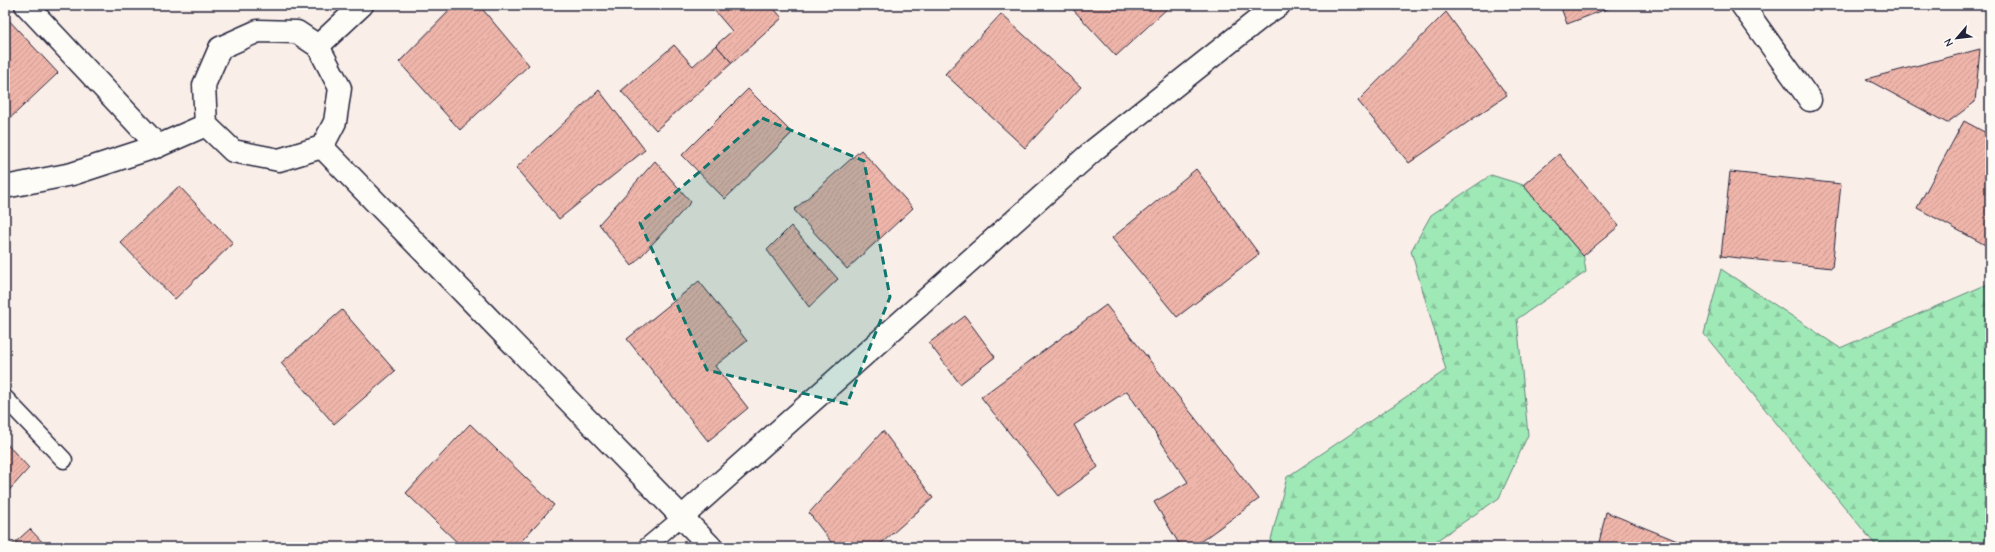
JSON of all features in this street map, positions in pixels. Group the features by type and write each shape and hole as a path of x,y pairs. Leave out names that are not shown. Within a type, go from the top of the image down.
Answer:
{"street":[{"path":"26,5 158,146"},
{"path":"318,46 362,5"},
{"path":"1742,5 1810,100"},
{"path":"682,517 1094,150 1266,8"},
{"path":"258,30 297,32 318,46 340,88 335,122 322,147 279,160 233,151 206,125 204,85 220,48 258,30"},
{"path":"5,187 72,174 158,146 206,125"},
{"path":"322,147 711,547"}],"lane":[{"path":"5,398 64,460"},
{"path":"646,547 682,517"}],"highlighted area":[{"path":"762,118 864,161 890,297 847,404 707,370 640,223"}],"green space":[{"path":"1491,175 1575,201 1586,272 1517,319 1528,435 1499,498 1427,547 1269,547 1287,477 1446,370 1411,251 1431,215"},
{"path":"1721,269 1840,348 1990,283 1990,547 1877,547 1704,334"}],"building":[{"path":"455,5 479,5 529,65 460,130 399,62"},
{"path":"607,5 619,5 612,11"},
{"path":"720,5 771,5 782,18 732,63 716,45 732,31 714,10"},
{"path":"1069,5 1171,5 1116,56"},
{"path":"1560,5 1617,5 1567,24"},
{"path":"1446,12 1507,95 1409,163 1358,101"},
{"path":"1001,14 1081,87 1025,148 945,74"},
{"path":"5,16 58,73 5,123"},
{"path":"674,45 693,66 716,45 732,63 656,130 621,91"},
{"path":"1980,49 1975,102 1947,123 1866,79"},
{"path":"748,89 792,133 725,199 682,155"},
{"path":"599,90 645,150 559,219 516,168"},
{"path":"1964,121 1990,135 1989,247 1917,208"},
{"path":"861,150 913,208 847,269 794,210"},
{"path":"1559,154 1619,226 1583,256 1523,185"},
{"path":"655,161 691,202 632,266 599,224"},
{"path":"1196,169 1259,254 1177,317 1112,238"},
{"path":"1730,172 1841,184 1832,268 1721,256"},
{"path":"179,186 233,243 175,299 120,242"},
{"path":"791,226 838,279 809,307 767,250"},
{"path":"699,281 747,341 715,366 748,408 708,441 627,339"},
{"path":"1106,305 1259,499 1193,547 1181,547 1154,502 1188,482 1127,391 1074,425 1098,467 1059,496 981,397"},
{"path":"342,310 395,371 334,424 281,363"},
{"path":"965,316 995,357 960,384 929,343"},
{"path":"470,424 554,505 516,547 462,547 406,493"},
{"path":"883,431 933,498 877,547 835,547 809,513"},
{"path":"5,442 29,468 5,495"},
{"path":"1606,512 1692,547 1598,547"},
{"path":"30,529 47,547 10,547"}]}
